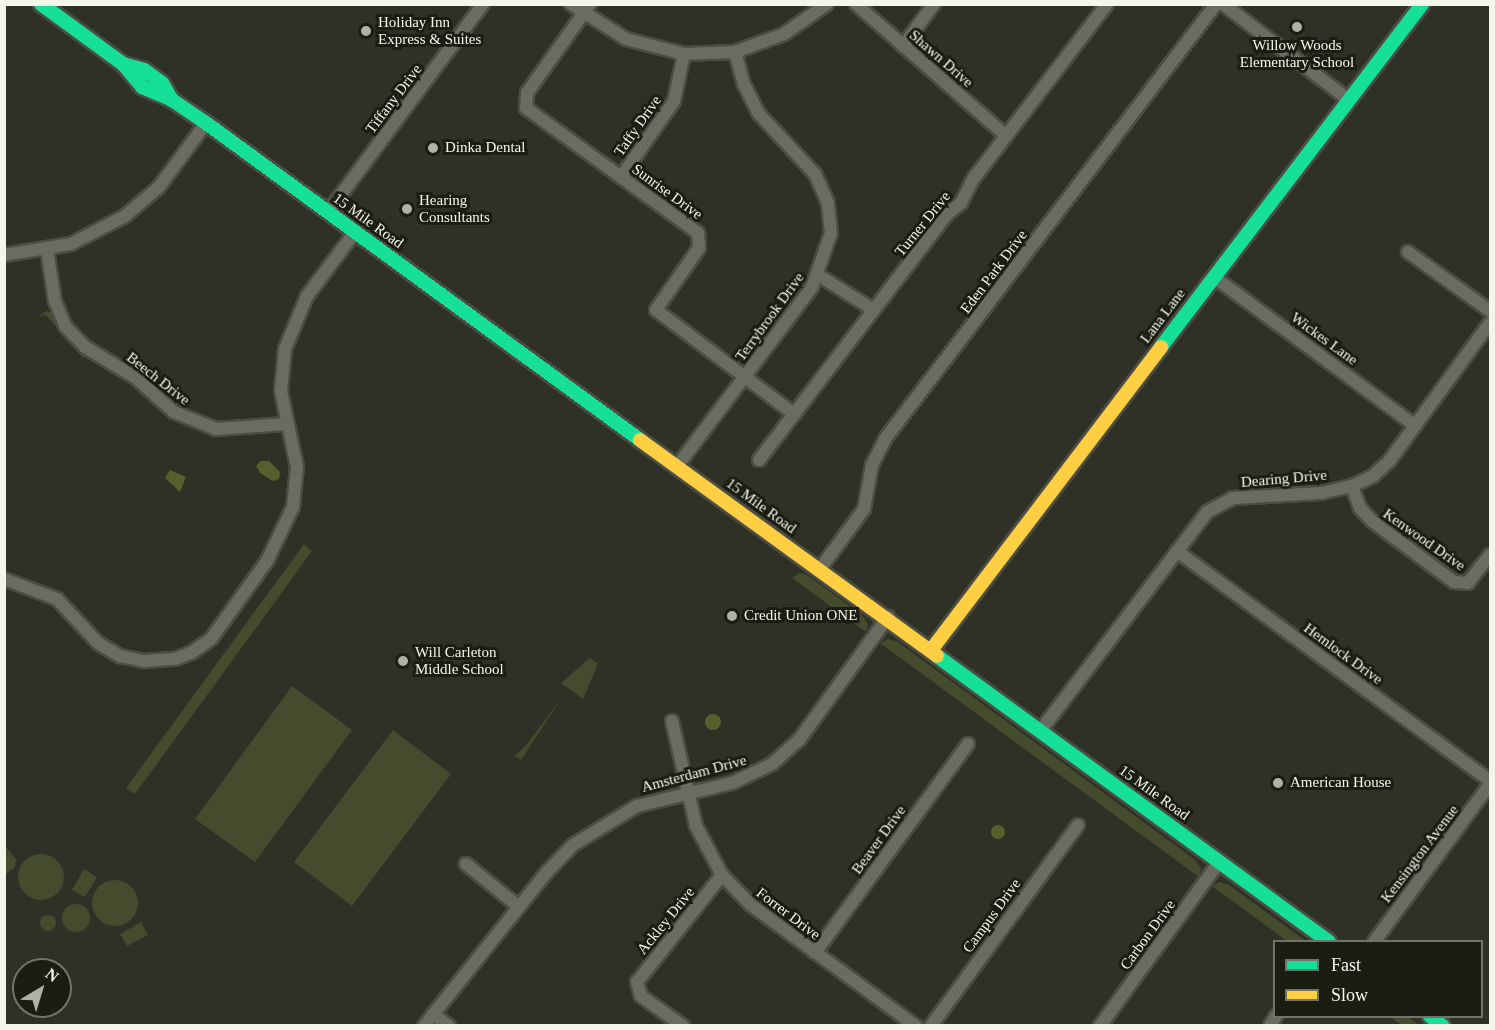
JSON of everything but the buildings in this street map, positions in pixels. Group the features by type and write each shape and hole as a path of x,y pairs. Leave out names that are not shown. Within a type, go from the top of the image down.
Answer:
{"main road":[{"name":"15 Mile Road","path":"41,4 123,64 155,78 172,100 932,649 1326,940"},
{"name":"Lana Lane","path":"932,649 1422,4"}],"street":[{"name":"Tiffany Drive","path":"328,212 483,4"},
{"path":"571,4 587,9 626,39 684,54 735,52 784,34 827,4"},
{"name":"Shawn Drive","path":"856,4 1006,136"},
{"path":"903,46 934,4"},
{"name":"Turner Drive","path":"759,460 947,214 961,203 1006,136 1107,4"},
{"name":"Eden Park Drive","path":"820,569 864,509 872,465 885,439 1216,4"},
{"path":"1223,4 1349,100"},
{"name":"Sunrise Drive","path":"587,9 527,93 524,102 529,111 701,238 699,248 658,303 658,314 794,414"},
{"name":"Terrybrook Drive","path":"678,465 818,275 831,233 822,187 810,166 759,114 744,85 735,52"},
{"name":"Taffy Drive","path":"621,177 674,101 684,54"},
{"path":"4,255 47,250 82,240 140,205 159,187 206,123"},
{"path":"4,579 57,599 98,643 120,656 156,661 175,659 202,647 227,621 262,570 293,507 297,467 286,424 281,369 290,331 311,291 355,232"},
{"name":"Beech Drive","path":"47,250 58,313 85,347 127,371 174,411 199,425 232,431 286,424"},
{"path":"1408,252 1491,311"},
{"path":"818,275 874,310"},
{"name":"Wickes Lane","path":"1214,277 1416,426"},
{"name":"Dearing Drive","path":"1041,730 1207,512 1221,502 1352,486 1382,468 1416,426 1491,323"},
{"name":"Kenwood Drive","path":"1352,486 1360,508 1372,521 1454,582 1464,584 1472,580 1491,555"},
{"name":"Hemlock Drive","path":"1177,551 1491,783"},
{"name":"Amsterdam Drive","path":"424,1026 560,858 589,833 637,806 747,777 783,756 799,740 888,617"},
{"name":"Forrer Drive","path":"672,721 687,792 701,840 722,875 751,905 916,1026"},
{"name":"Beaver Drive","path":"815,953 968,744"},
{"name":"Kensington Avenue","path":"1375,940 1491,783"},
{"name":"Campus Drive","path":"931,1026 1078,825"},
{"name":"Carbon Drive","path":"1100,1026 1220,861"},
{"path":"466,864 519,907"},
{"name":"Ackley Drive","path":"683,1026 641,996 637,987 639,979 722,875"},
{"path":"433,1014 450,1026"}],"shaded area":[{"path":"46,311 53,313 85,354 79,365 82,357 46,315 38,317"},
{"path":"261,461 269,461 280,472 279,479 273,481 260,473 256,466"},
{"path":"170,470 186,477 180,492 165,478"},
{"path":"304,544 312,551 135,794 126,788"},
{"path":"799,573 807,575 862,615 868,624 866,632 792,578"},
{"path":"888,639 898,642 1194,859 1201,868 1199,877 880,643"},
{"path":"590,658 598,664 583,699 561,683"},
{"path":"292,686 352,730 255,862 195,819"},
{"path":"563,696 521,760 515,756 528,743"},
{"path":"713,714 719,716 721,722 719,728 713,730 707,728 705,722 707,716"},
{"path":"393,730 451,774 352,906 294,862"},
{"path":"995,825 1001,825 1005,832 1001,839 995,839 991,835 991,829"},
{"path":"5,846 16,859 15,867 5,875"},
{"path":"41,854 57,861 64,877 57,893 41,900 25,893 18,877 25,861"},
{"path":"84,869 97,877 85,897 72,890"},
{"path":"115,880 131,887 138,903 131,919 115,926 99,919 92,903 99,887"},
{"path":"1219,882 1229,885 1305,940 1286,940 1212,886"},
{"path":"76,904 86,908 90,918 86,928 76,932 66,928 62,918 66,908"},
{"path":"48,915 56,923 48,931 40,923"},
{"path":"141,922 148,935 127,946 120,934"},
{"path":"1392,1018 1410,1018 1419,1025 1402,1025"}],"traffic: fast":[{"path":"41,4 123,64 144,70 162,83 172,100"},
{"path":"1161,347 1422,4"},
{"path":"123,64 142,87 172,100 206,123 640,440"},
{"path":"937,656 1326,940"},
{"path":"1433,1018 1443,1026"}],"traffic: slow":[{"path":"932,649 1161,347"},
{"path":"640,440 937,656"}],"place":[{"name":"Willow Woods Elementary School","path":"1297,27"},
{"name":"Holiday Inn Express & Suites","path":"366,31"},
{"name":"Dinka Dental","path":"433,148"},
{"name":"Hearing Consultants","path":"407,209"},
{"name":"Credit Union ONE","path":"732,616"},
{"name":"Will Carleton Middle School","path":"403,661"},
{"name":"American House","path":"1278,783"}]}
